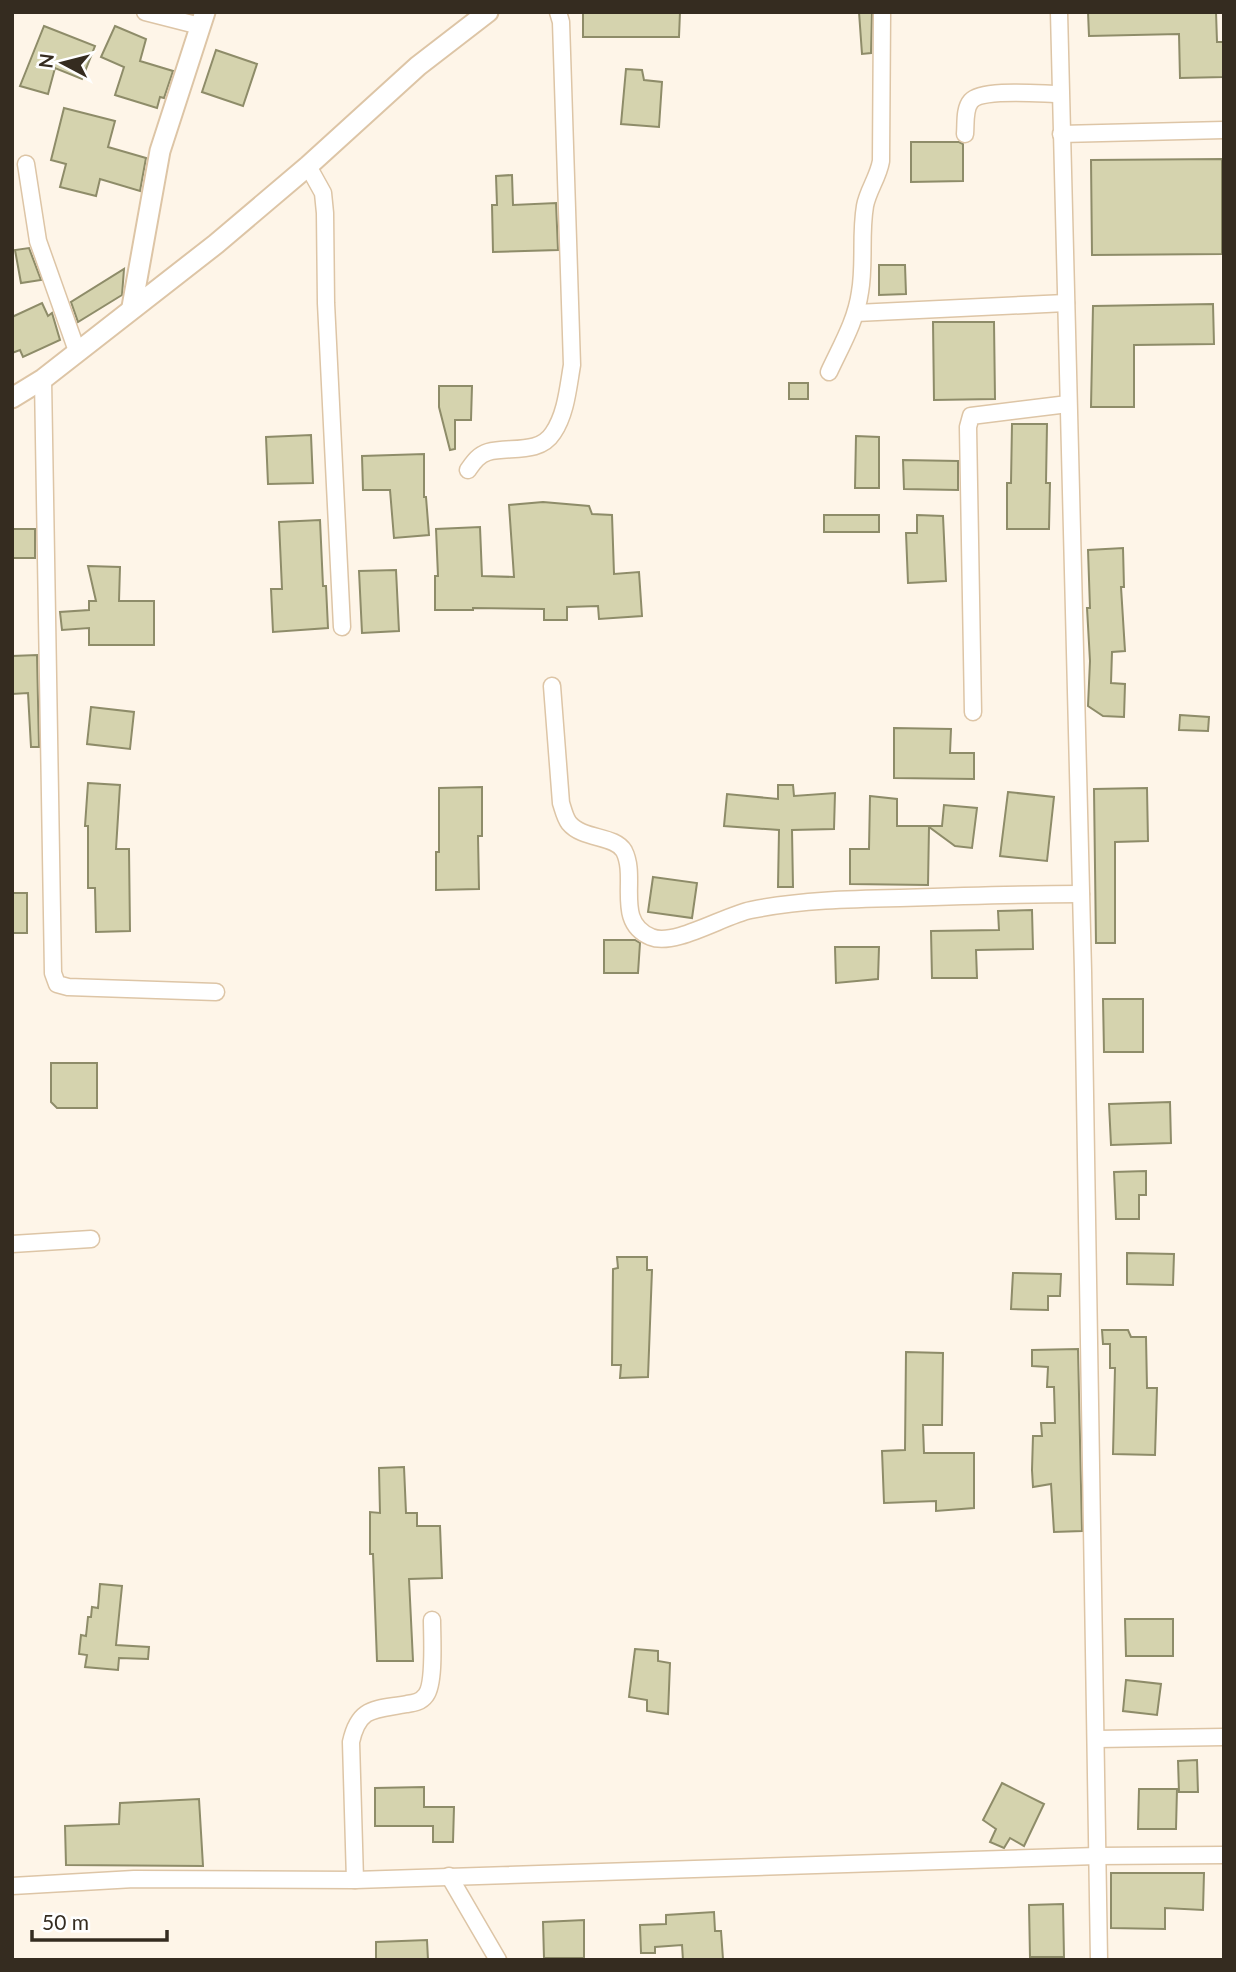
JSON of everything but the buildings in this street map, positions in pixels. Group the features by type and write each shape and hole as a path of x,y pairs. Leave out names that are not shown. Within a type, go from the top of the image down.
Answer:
{"street":[{"path":"132,307 160,151 203,19 145,12"},
{"path":"12,398 43,379 216,243 308,166 418,66 488,12"},
{"path":"468,470 476,459 486,452 544,443 553,434 566,401 572,365 561,22 558,12"},
{"path":"829,372 856,313 861,290 864,212 870,191 878,178 881,161 882,12"},
{"path":"1059,12 1081,894 1099,1960"},
{"path":"965,134 967,107 977,96 1060,94"},
{"path":"1061,134 1224,130"},
{"path":"26,164 38,241 77,351"},
{"path":"308,166 323,193 325,213 326,303 342,627"},
{"path":"856,313 1066,303"},
{"path":"43,379 53,973 57,984 68,988 216,992"},
{"path":"973,712 968,427 971,416 1068,404"},
{"path":"552,686 561,803 568,822 583,834 611,841 623,849 627,861 630,914 638,929 652,939 673,939 721,918 750,910 834,900 1081,894"},
{"path":"12,1244 91,1239"},
{"path":"355,1880 351,1742 355,1725 366,1712 417,1702 426,1695 430,1683 432,1620"},
{"path":"1096,1739 1224,1737"},
{"path":"12,1886 134,1879 355,1880 1097,1856 1224,1855"},
{"path":"449,1876 498,1960"}]}
